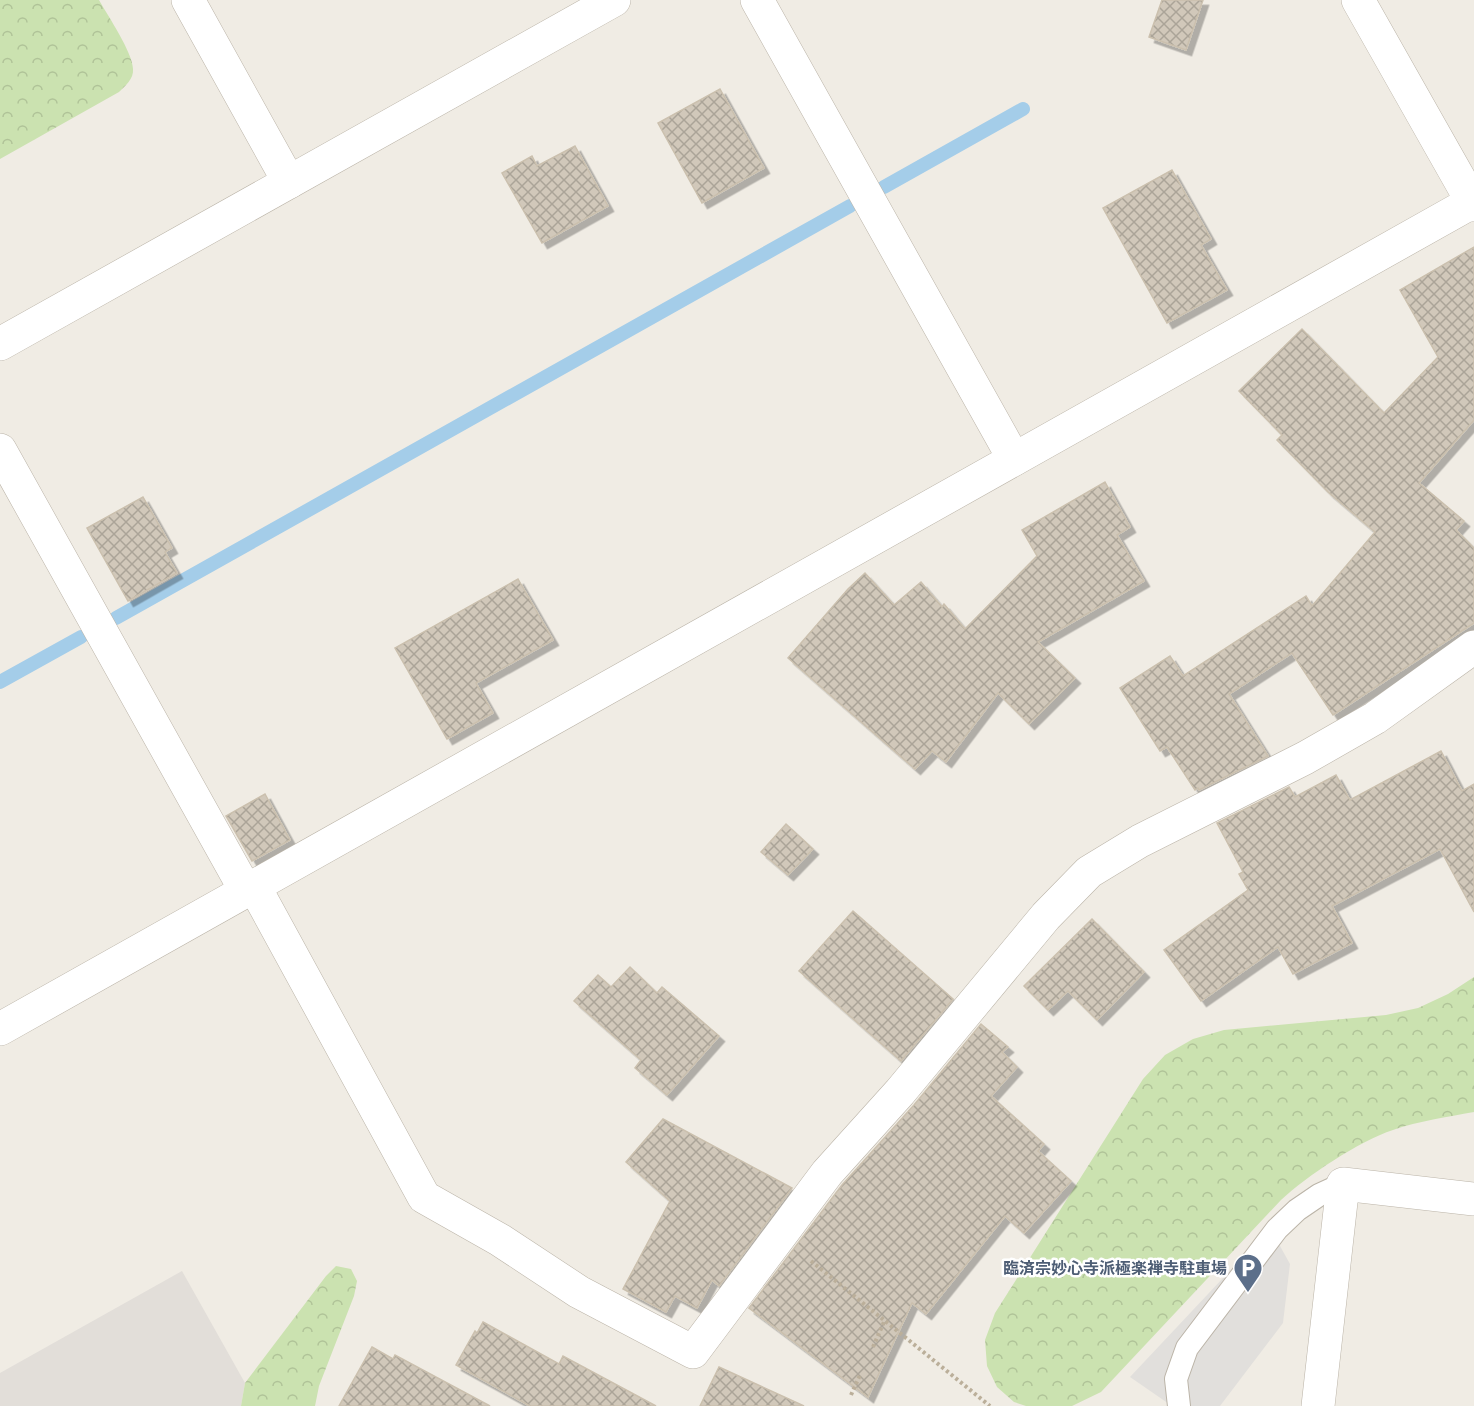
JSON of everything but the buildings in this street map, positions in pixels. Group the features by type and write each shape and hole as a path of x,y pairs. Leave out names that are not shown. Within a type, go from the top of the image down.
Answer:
{"street":[{"path":"188,0 289,182"},
{"path":"0,344 614,0"},
{"path":"757,0 1014,459"},
{"path":"0,1029 1473,203 1358,0"},
{"path":"0,450 424,1197 500,1240 579,1292 693,1352 827,1173 900,1092 1046,916 1089,872 1140,841 1305,758 1375,718 1474,646"},
{"path":"1318,1406 1343,1184 1474,1199"}],"lane":[{"path":"1179,1406 1176,1379 1187,1348 1277,1229 1304,1205 1343,1184"}],"path":[{"path":"780,1236 990,1406"},
{"path":"873,1347 884,1322"},
{"path":"851,1395 860,1375"}],"shaded area":[{"name":"臨済宗妙心寺派極楽禅寺駐車場","path":"1270,1228 1290,1264 1283,1323 1220,1406 1172,1406 1130,1377"},
{"path":"182,1271 245,1383 241,1406 0,1406 0,1373"}],"green space":[{"path":"0,0 99,0 125,44 132,62 133,73 131,79 119,92 0,159"},
{"path":"1474,977 1474,1112 1413,1124 1379,1135 1334,1160 1305,1180 1281,1200 1101,1392 1072,1406 1026,1406 1014,1402 997,1387 987,1366 985,1340 995,1313 1143,1079 1165,1055 1193,1039 1224,1030 1386,1015 1418,1008 1448,994"},
{"path":"336,1266 351,1269 357,1281 354,1296 319,1386 315,1406 241,1406 245,1383"}],"waterway":[{"path":"884,187 1023,109"},
{"path":"116,618 850,206"},
{"path":"0,682 81,637"}],"place":[{"name":"臨済宗妙心寺派極楽禅寺駐車場","path":"1248,1294"}]}
